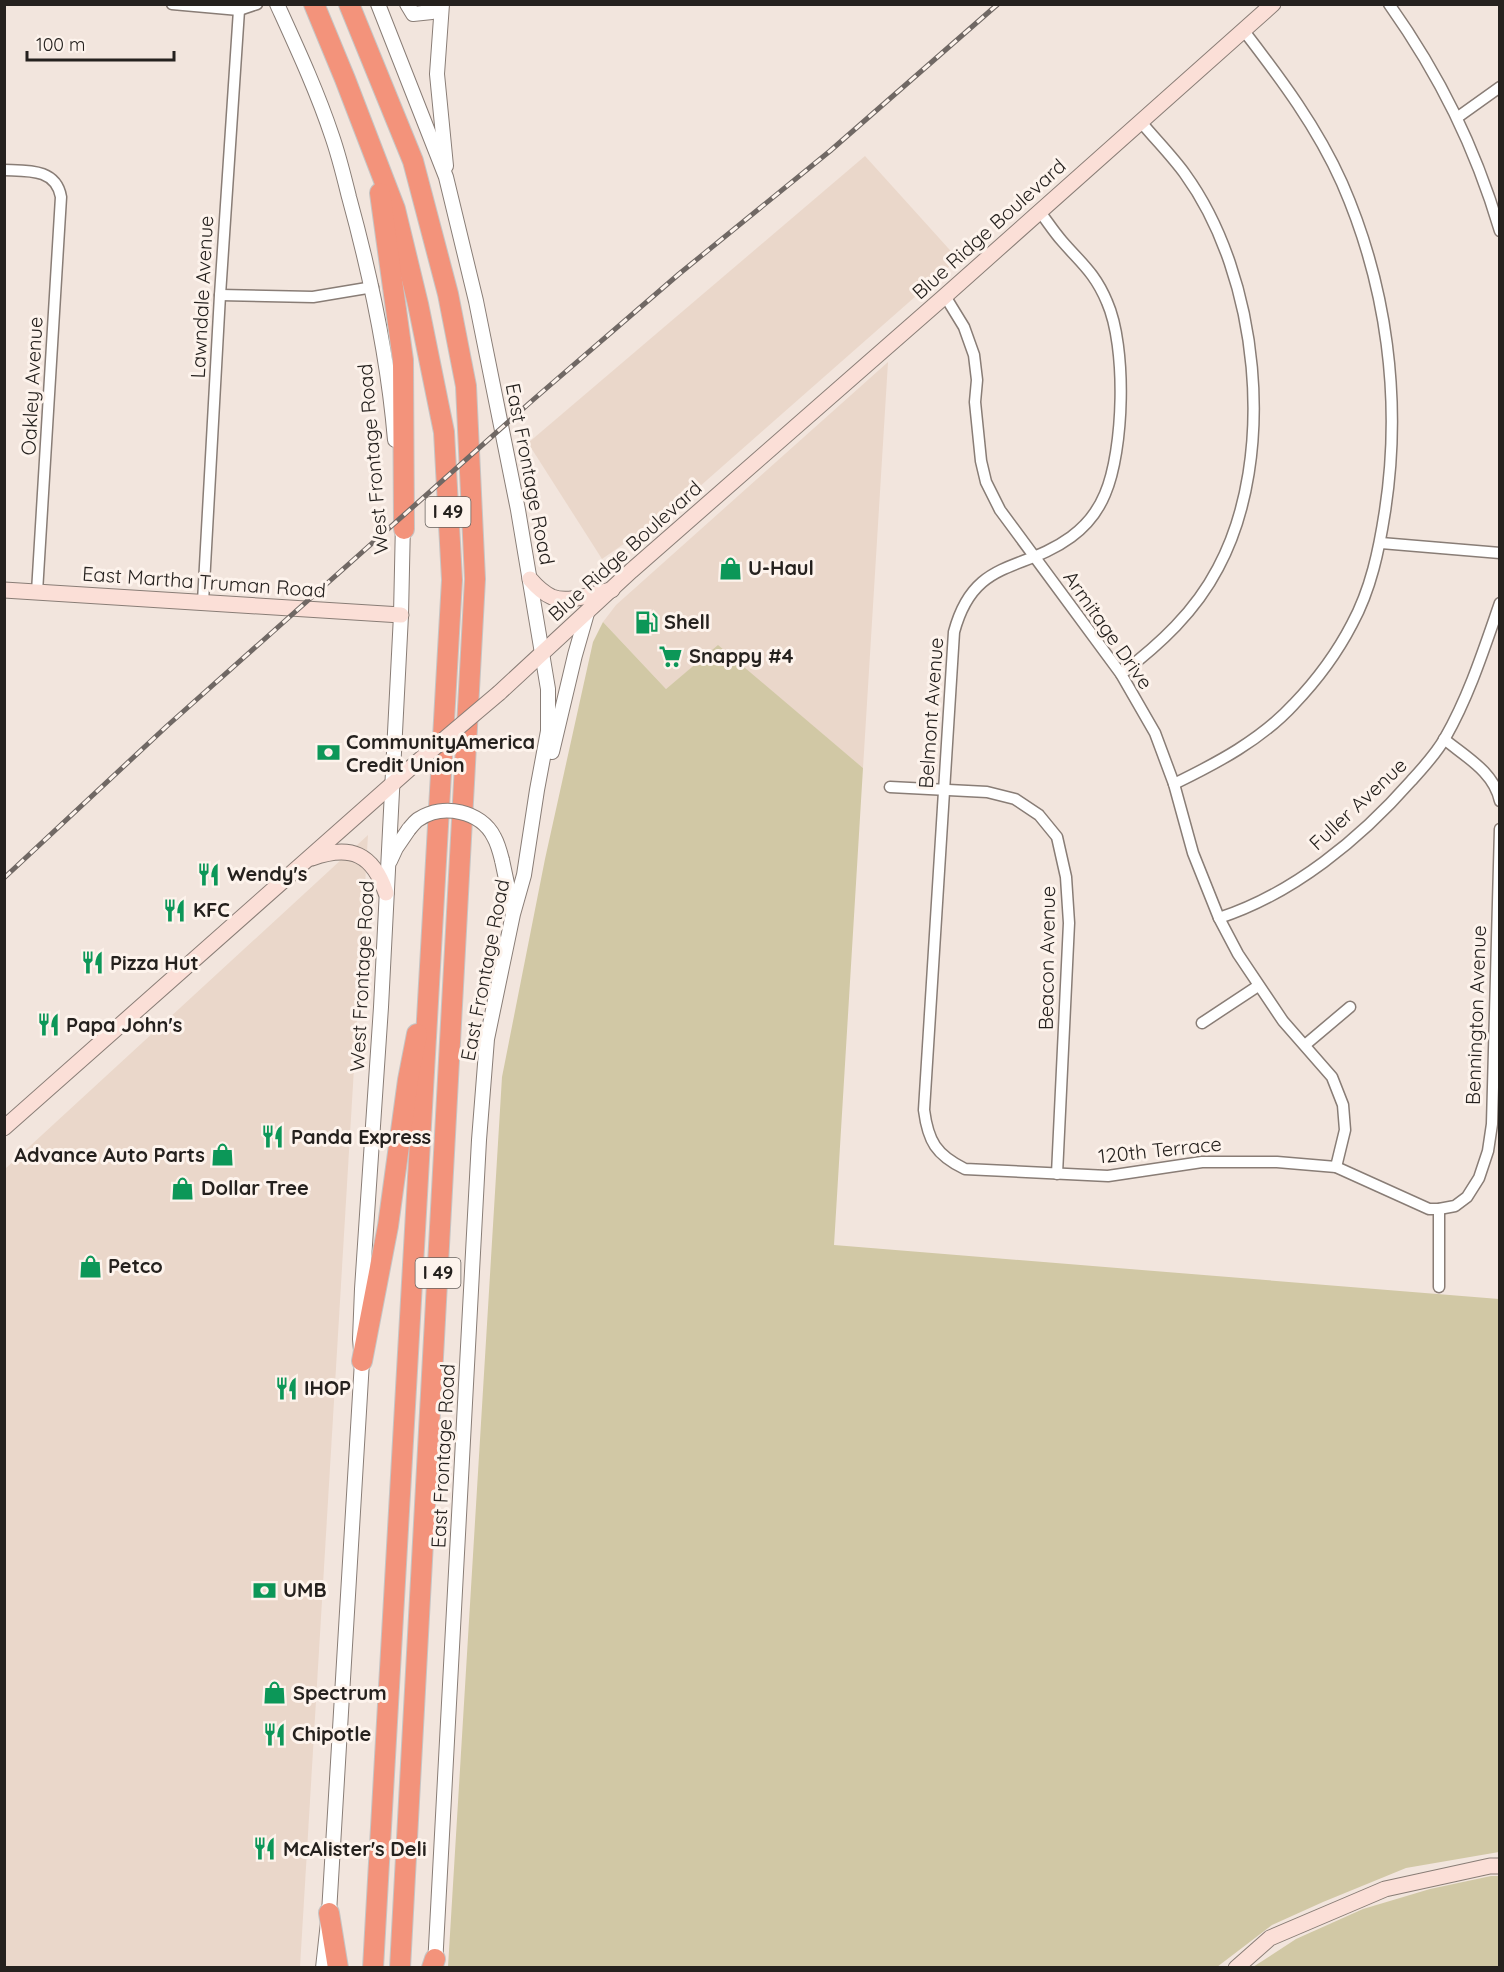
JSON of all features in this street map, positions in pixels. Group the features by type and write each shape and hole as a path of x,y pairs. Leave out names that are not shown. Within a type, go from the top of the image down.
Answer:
{"highway":[{"name":"I 49","path":"314,4 395,209 418,304 444,432 452,580 373,1968"},
{"name":"I 49","path":"349,4 413,161 448,294 466,386 475,579 400,1968"},
{"path":"374,155 404,360 404,529"},
{"path":"362,1361 388,1226 408,1080 431,967"},
{"path":"329,1913 338,1968"}],"main road":[{"name":"Blue Ridge Boulevard","path":"4,1128 391,785 542,655 631,571 1273,4"},
{"path":"530,579 553,598 568,599 612,590"},
{"name":"East Martha Truman Road","path":"4,590 203,595 401,615"},
{"path":"306,860 343,851 358,854 370,862 386,893"},
{"path":"1236,1968 1270,1938 1385,1888 1490,1866 1500,1866"}],"street":[{"path":"172,4 239,10 257,4"},
{"name":"West Frontage Road","path":"277,4 308,73 332,136 373,288 393,412 404,529 381,1007 362,1289 360,1339 362,1361 329,1913 323,1968"},
{"name":"East Frontage Road","path":"378,4 446,177 479,313 518,510 548,689 548,731 524,875 513,914 487,1039 479,1140 434,1965"},
{"path":"407,4 413,14 432,12 440,4"},
{"path":"440,4 437,74 443,118 446,177"},
{"path":"1389,4 1436,76 1458,117 1486,184 1500,231"},
{"name":"Lawndale Avenue","path":"203,595 239,10"},
{"path":"1174,784 1221,760 1259,735 1293,705 1326,666 1353,623 1370,581 1381,543 1390,481 1393,419 1390,358 1380,298 1364,239 1337,173 1314,128 1286,85 1244,31"},
{"path":"1458,117 1500,87"},
{"path":"1120,674 1151,651 1176,627 1201,597 1218,568 1233,537 1242,509 1250,466 1254,422 1253,377 1248,333 1227,255 1209,215 1185,175 1141,122"},
{"name":"Oakley Avenue","path":"4,170 37,172 51,177 60,189 61,196 38,592"},
{"name":"Belmont Avenue","path":"925,1102 954,635 957,618 968,597 984,580 995,572 1059,545 1088,522 1106,493 1114,463 1120,408 1115,325 1099,285 1087,267 1062,241 1040,212"},
{"path":"220,295 313,297 373,288"},
{"name":"Armitage Drive","path":"945,296 964,327 974,355 977,380 975,402 981,461 986,482 1000,510 1120,674 1155,733 1174,784 1193,853 1219,918 1258,986 1283,1021 1332,1077 1343,1105 1345,1130 1336,1167"},
{"path":"1381,543 1500,553"},
{"name":"Fuller Avenue","path":"1219,918 1237,913 1307,873 1343,847 1396,798 1444,739 1479,663 1500,603"},
{"path":"537,790 548,766 560,723 574,655 587,613"},
{"path":"1444,739 1489,776 1500,801"},
{"name":"Beacon Avenue","path":"891,787 987,792 1015,799 1039,815 1057,837 1066,878 1070,923 1057,1174"},
{"path":"387,868 396,848 418,819 434,813 459,811 473,815 494,836 502,860 513,914"},
{"name":"Bennington Avenue","path":"1438,1209 1455,1206 1467,1197 1479,1178 1488,1151 1491,1124 1500,829"},
{"path":"1202,1023 1258,986"},
{"path":"1305,1044 1350,1007"},
{"name":"120th Terrace","path":"925,1102 927,1130 934,1145 951,1162 966,1169 1108,1176 1202,1162 1277,1162 1336,1167 1429,1209 1438,1209"},
{"path":"1438,1209 1439,1287"}],"shaded area":[{"path":"865,156 958,259 673,510 602,559 528,443"},
{"path":"888,362 863,768 718,646 666,689 603,622 616,605"},
{"path":"603,622 666,689 718,645 863,768 834,1245 1499,1299 1499,1852 1406,1868 1272,1925 1217,1967 448,1967 502,1077 545,859 593,642"},
{"path":"368,835 300,1967 5,1968 5,1169"},
{"path":"1499,1876 1499,1967 1253,1967 1296,1939 1363,1909 1430,1889"}],"railway":[{"path":"4,878 167,726 534,399 679,274 830,151 998,4"}],"place":[{"name":"U-Haul","path":"730,568"},
{"name":"Shell","path":"646,622"},
{"name":"Snappy #4","path":"671,656"},
{"name":"CommunityAmerica Credit Union","path":"328,753"},
{"name":"Wendy's","path":"209,874"},
{"name":"KFC","path":"175,910"},
{"name":"Pizza Hut","path":"92,963"},
{"name":"Papa John's","path":"48,1025"},
{"name":"Panda Express","path":"273,1137"},
{"name":"Advance Auto Parts","path":"223,1155"},
{"name":"Dollar Tree","path":"183,1188"},
{"name":"Petco","path":"90,1266"},
{"name":"IHOP","path":"286,1388"},
{"name":"UMB","path":"265,1590"},
{"name":"Spectrum","path":"275,1693"},
{"name":"Chipotle","path":"274,1734"},
{"name":"McAlister's Deli","path":"265,1849"}]}
